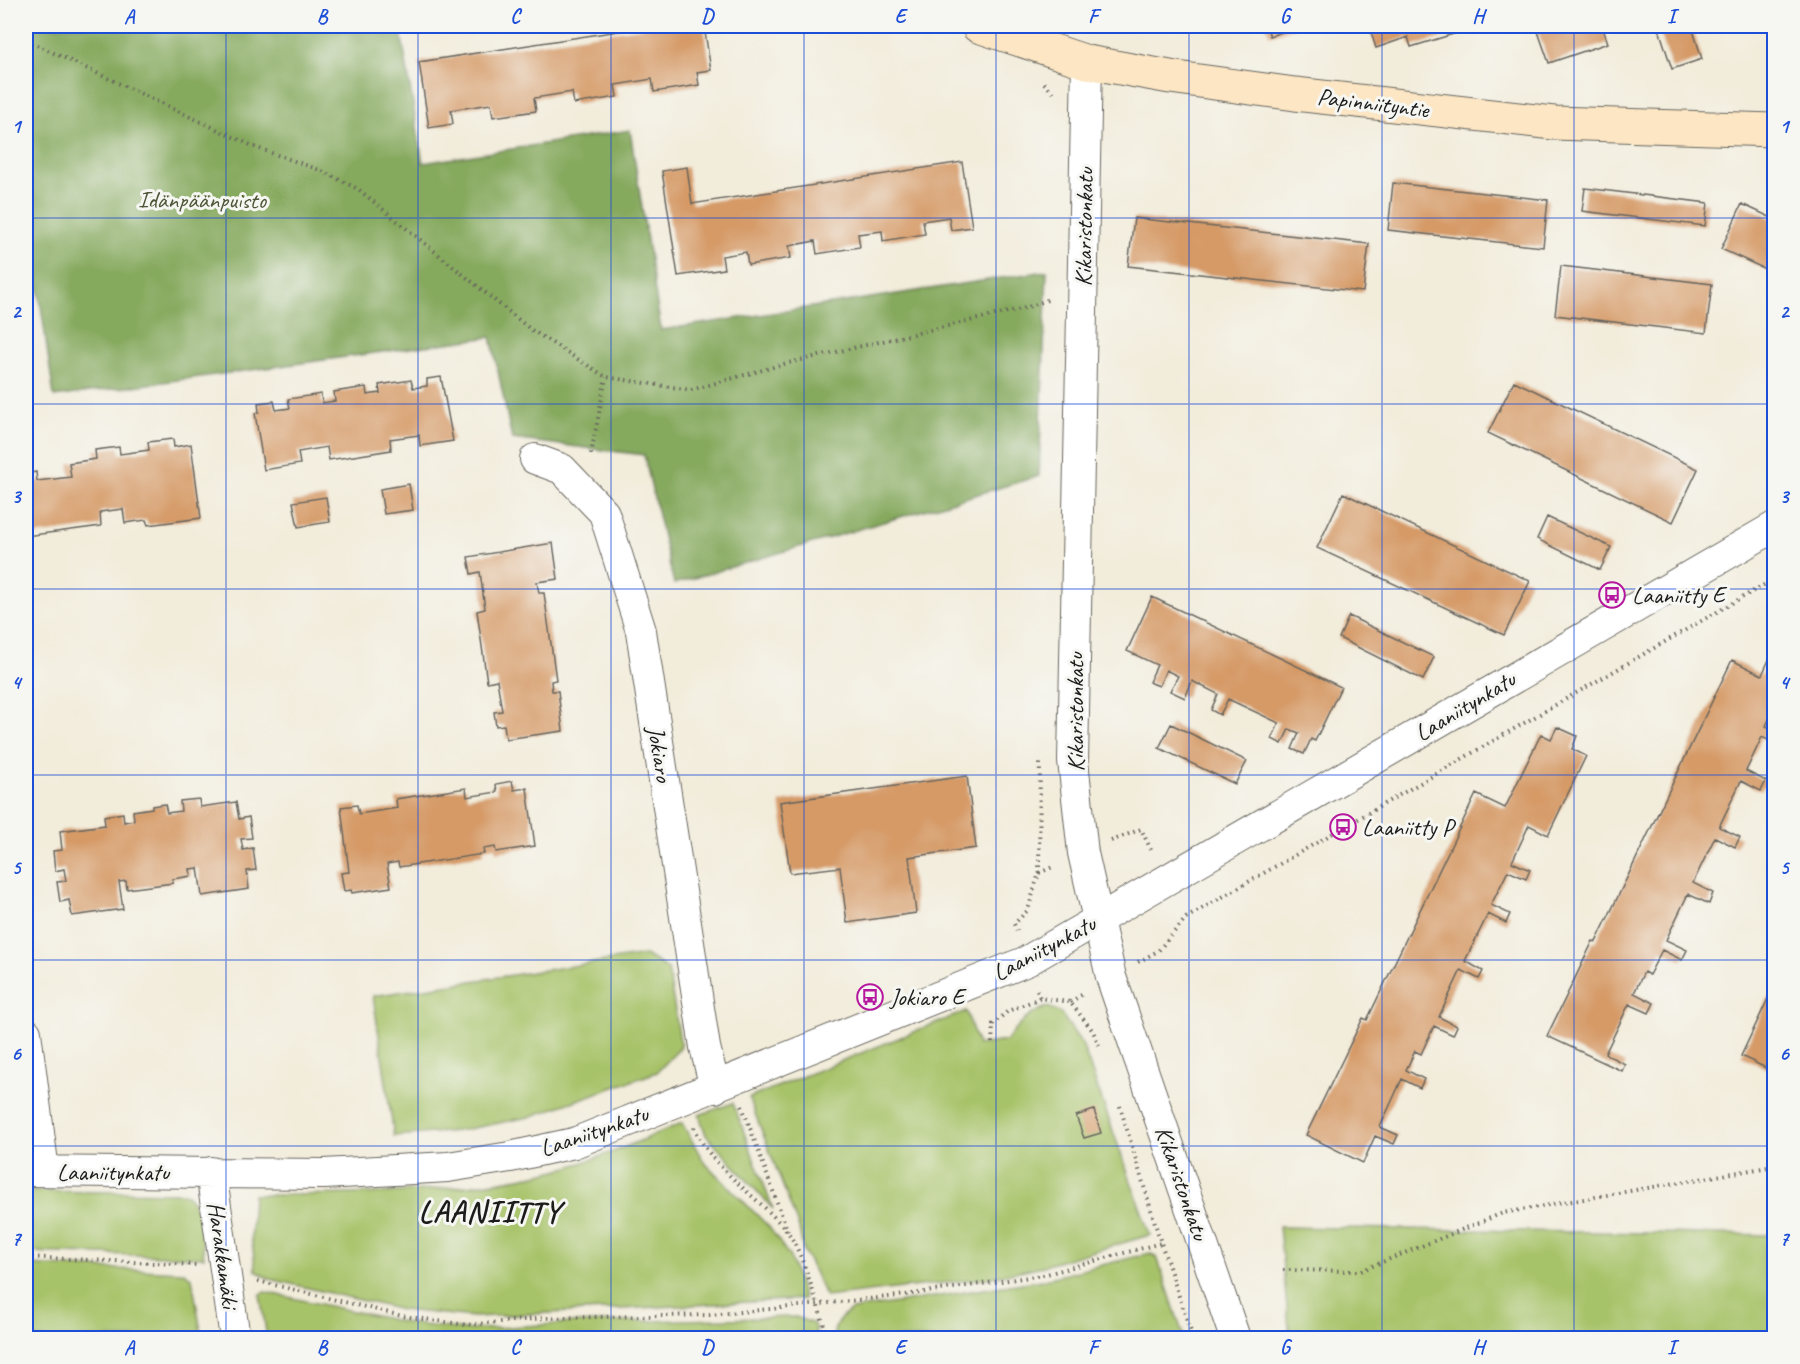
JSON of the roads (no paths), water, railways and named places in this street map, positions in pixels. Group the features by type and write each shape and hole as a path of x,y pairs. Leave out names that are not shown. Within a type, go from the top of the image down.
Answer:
{"street":[{"name":"Papinniityntie","path":"978,26 1087,62 1170,77 1284,92 1554,123 1774,130"},
{"name":"Kikaristonkatu","path":"1087,62 1073,761 1079,826 1097,921 1111,977 1235,1338"},
{"name":"Jokiaro","path":"535,459 561,469 604,513 641,631 703,1035 724,1084"},
{"name":"Laaniitynkatu","path":"35,1171 324,1174 448,1167 574,1143 1027,961 1617,616 1774,527"},
{"path":"26,1033 35,1171"},
{"name":"Harakkamäki","path":"211,1172 235,1338"}],"place":[{"name":"Laaniitty E","path":"1612,595"},
{"name":"Laaniitty P","path":"1343,827"},
{"name":"Jokiaro E","path":"870,997"}],"district":[{"name":"LAANIITTY","path":"490,1212"}],"park label":[{"name":"Idänpäänpuisto","path":"202,200"}]}
